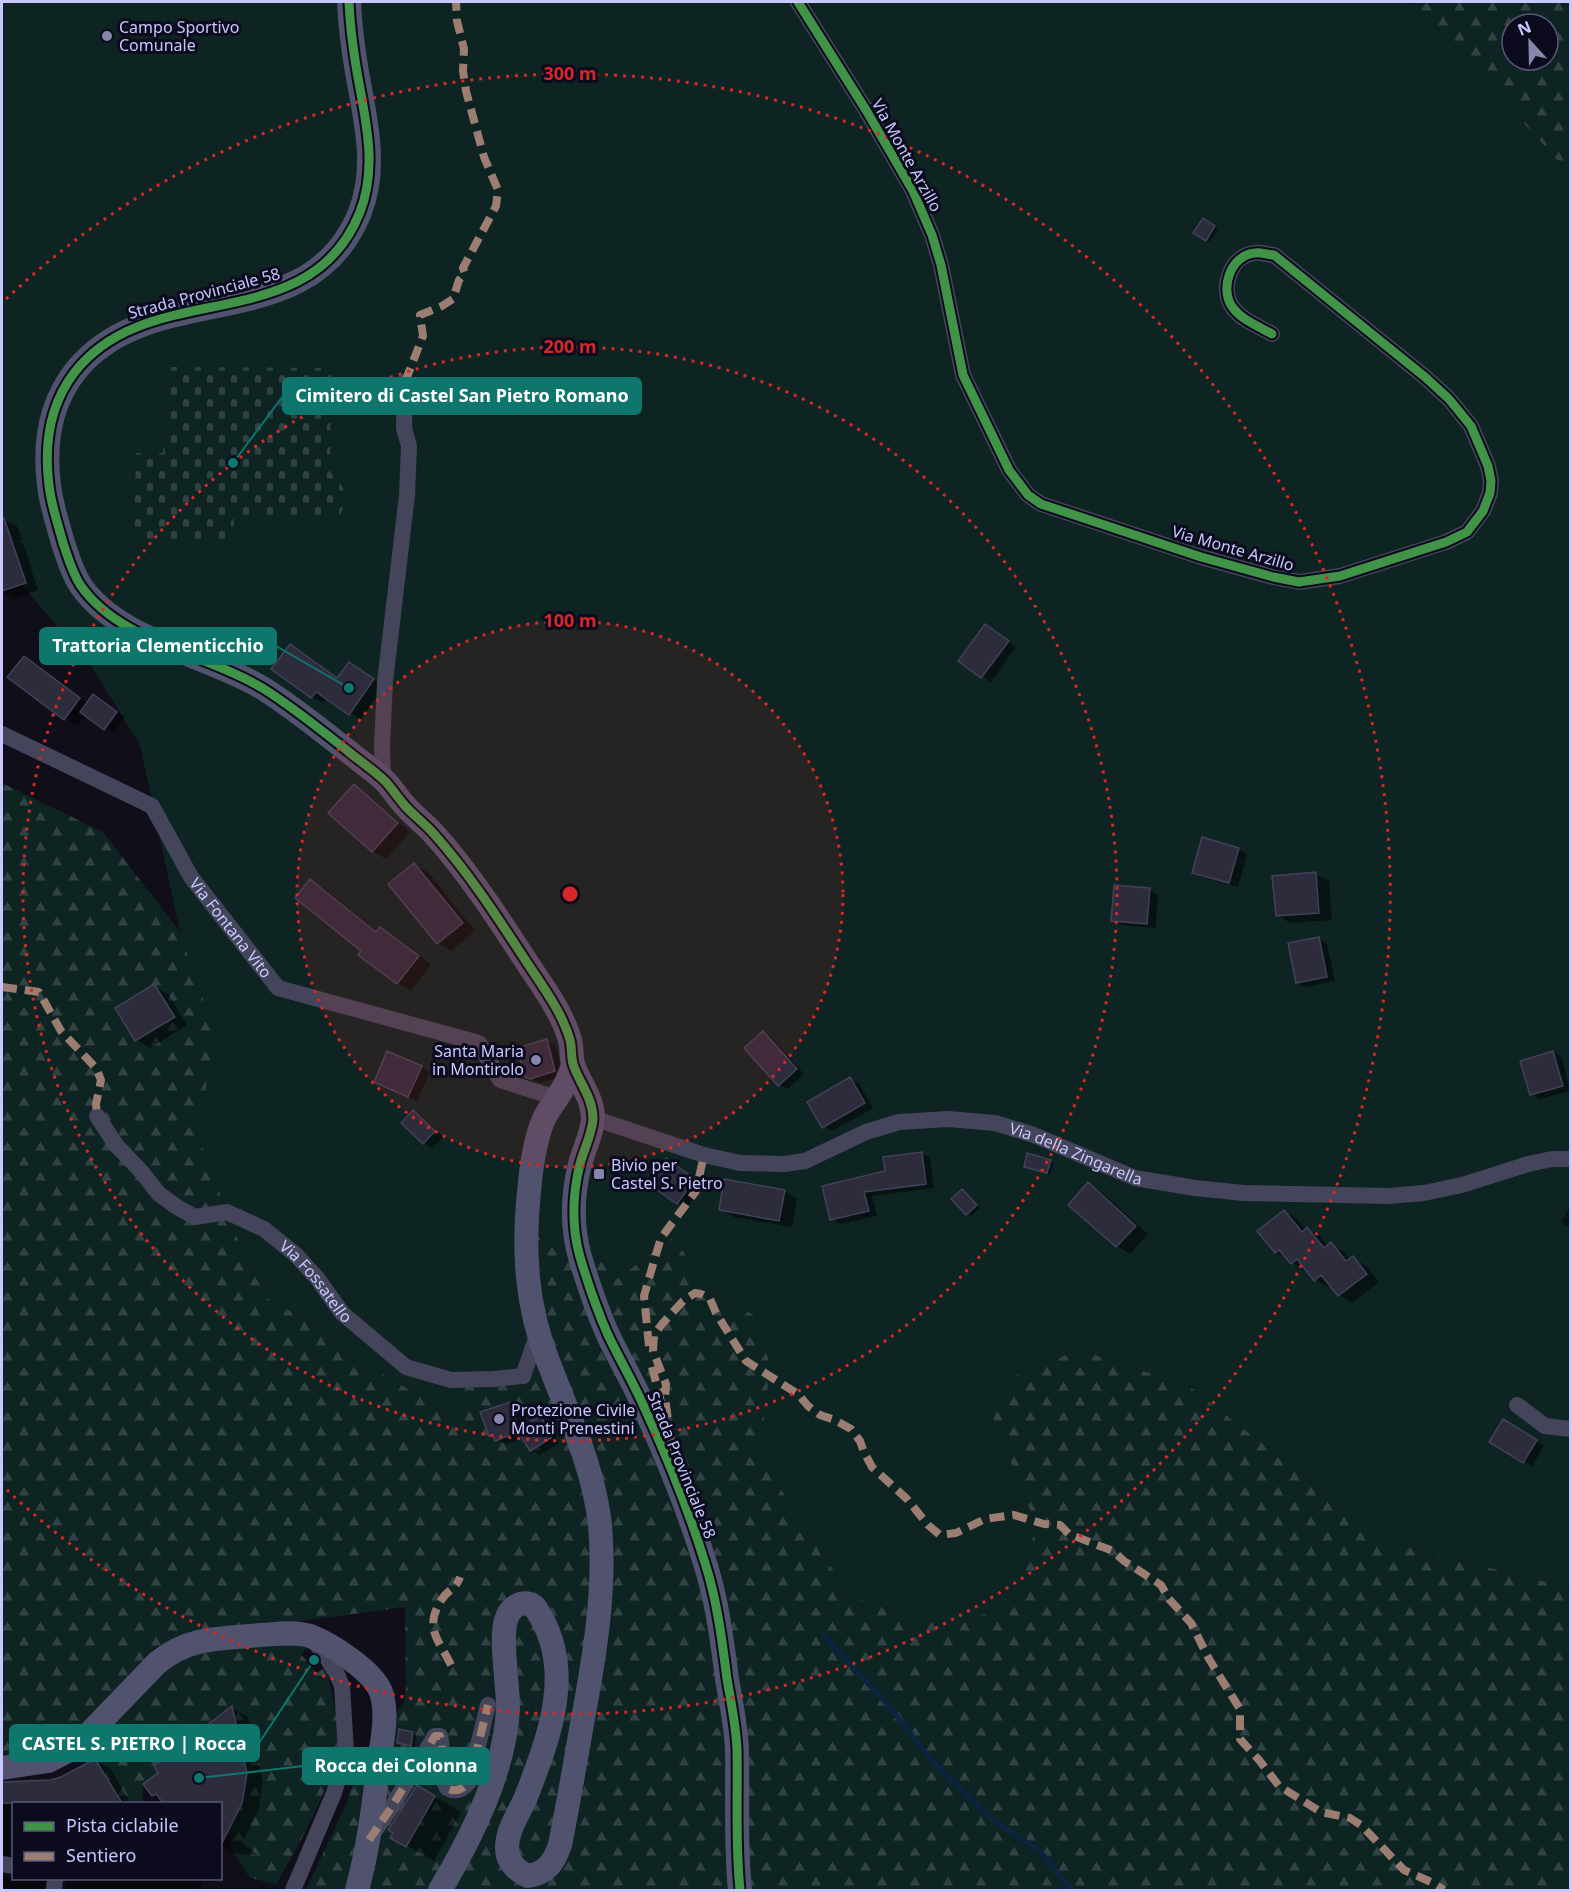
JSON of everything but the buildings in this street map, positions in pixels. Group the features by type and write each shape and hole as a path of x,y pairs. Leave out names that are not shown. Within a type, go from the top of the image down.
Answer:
{"street":[{"name":"Strada Provinciale 58","path":"349,2 368,138 369,163 365,195 359,213 344,240 324,262 292,285 261,296 148,321 120,334 85,360 68,381 54,407 48,435 49,485 54,513 74,574 81,587 99,606 123,625 256,684 293,707 383,779 404,806 430,830 463,869 493,910 558,1015 570,1040 573,1065"},
{"name":"Via Monte Arzillo","path":"798,2 913,191 932,235 941,265 963,375 1009,470 1028,495 1041,504 1200,557 1299,582 1340,576 1446,542 1467,532 1483,512 1490,493 1491,481 1488,466 1471,426 1449,399 1425,377 1283,262 1274,255 1254,253 1242,258 1231,270 1226,292 1231,306 1240,316 1272,334"},
{"path":"383,779 385,682 407,495 409,446 404,428 405,382"},
{"name":"Via Fontana Vito","path":"2,734 152,806 191,877 278,988 479,1043 500,1080 556,1098"},
{"path":"440,1890 471,1837 501,1751 508,1707 505,1625 510,1612 518,1605 529,1603 540,1614 553,1641 557,1675 556,1699 549,1730 531,1786 508,1839 509,1858 515,1868 528,1876 536,1875 547,1869 560,1845 587,1700 602,1582 600,1524 572,1419 538,1333 526,1273 526,1219 530,1176 537,1140 543,1119 562,1091 573,1065"},
{"path":"573,1065 590,1098 593,1118"},
{"name":"Via Fossatello","path":"97,1116 116,1145 159,1194 195,1216 227,1212 264,1229 309,1270 342,1313 406,1367 451,1380 523,1376 538,1333"},
{"name":"Strada Provinciale 58","path":"593,1118 581,1160 574,1198 573,1218 576,1242 599,1314 650,1420 678,1487 712,1588 736,1742 736,1852 740,1890"},
{"name":"Via della Zingarella","path":"593,1118 704,1155 740,1162 784,1164 805,1161 866,1132 899,1122 948,1119 995,1123 1034,1135 1136,1178 1244,1193 1389,1196 1424,1193 1462,1185 1528,1164 1552,1159 1570,1159"},
{"path":"1517,1405 1545,1426 1570,1429"},
{"path":"2,1768 42,1762 60,1756 77,1746 157,1663 182,1646 206,1640 275,1634 310,1636 357,1665 381,1692 384,1720 369,1840 357,1890"},
{"path":"293,1890 334,1793 346,1752 342,1686 327,1658 310,1636"},
{"path":"369,1840 435,1736 440,1736 441,1772 447,1788 452,1791 463,1789 469,1782 488,1705"}],"green space":[{"path":"2,2 1413,2 1570,174 1570,1588 1388,1542 1189,1386 993,1418 1036,1525 1017,1600 951,1628 850,1596 760,1457 770,1365 755,1316 704,1285 674,1237 613,1283 538,1333 475,1448 424,1398 365,1364 306,1319 270,1301 238,1240 197,1133 216,1037 180,932 140,745 91,666 15,577 2,523"},
{"path":"1413,2 1570,2 1570,174"},
{"path":"170,367 331,368 330,472 343,488 345,498 336,522 326,515 234,518 233,541 134,539 136,453 163,453"},
{"path":"2,783 103,832 180,932 216,1037 197,1134 238,1240 270,1301 306,1319 365,1364 424,1398 474,1447 451,1380 523,1376 529,1355 526,1219 601,1247 613,1282 674,1237 704,1285 755,1316 770,1365 760,1457 850,1596 951,1628 1017,1600 1036,1525 993,1418 1014,1376 1079,1350 1189,1386 1388,1542 1570,1588 1570,1890 306,1890 347,1802 363,1754 404,1703 406,1686 405,1607 180,1637 156,1647 64,1743 46,1752 2,1758"},
{"path":"293,1644 310,1646 301,1654 317,1673 326,1667 337,1723 336,1755 323,1793 304,1834 276,1884 250,1878 230,1847 232,1837 227,1833 242,1803 247,1773 232,1707 154,1766 158,1773 143,1784 142,1802 121,1802 95,1759 93,1750 160,1669 202,1648"}],"waterway":[{"path":"825,1637 888,1705 934,1763 993,1820 1040,1851 1072,1890"}],"marked path":[{"path":"405,382 423,336 420,315 453,299 459,280 465,273 463,268 496,206 498,190 484,157 466,91 463,71 464,49 457,21 456,2"},
{"path":"2,987 39,992 61,1031 96,1068 101,1080 96,1104 97,1116"},
{"path":"649,1346 644,1296 654,1261 661,1238 696,1191 704,1155"},
{"path":"674,1463 665,1398 666,1384 653,1351 654,1335 683,1301 695,1293 710,1299 716,1313 746,1361 798,1394 820,1415 851,1429 860,1441 872,1467 907,1499 928,1525 940,1535 956,1533 985,1519 1014,1515 1044,1524 1060,1525 1069,1534 1113,1551 1124,1561 1161,1585 1169,1599 1191,1623 1209,1659 1240,1709 1240,1739 1279,1786 1321,1812 1350,1818 1361,1825 1404,1870 1444,1890"},
{"path":"652,1367 661,1402"},
{"path":"451,1665 433,1626 436,1609 460,1577"},
{"path":"369,1840 435,1736 440,1736 442,1775 447,1788 459,1790 469,1782 488,1705"}],"cycle path":[{"path":"349,2 369,160 365,195 360,212 336,252 304,278 267,294 143,325 106,343 74,373 54,412 47,455 51,500 73,570 81,586 98,605 118,621 141,634 217,666 264,689 307,719 389,785 405,806 434,834 470,879 562,1018 570,1040 573,1064 588,1097 593,1119 575,1188 574,1222 580,1257 604,1326 641,1400 678,1485 705,1563 716,1606 736,1740 740,1890"},
{"path":"798,2 866,110 913,191 932,235 941,265 963,375 1009,470 1028,495 1041,504 1201,557 1299,582 1340,576 1446,542 1467,532 1483,511 1490,493 1491,481 1488,466 1471,426 1449,399 1425,377 1274,255 1257,253 1246,255 1239,260 1229,274 1227,283 1229,301 1241,316 1272,334"}],"place":[{"name":"Campo Sportivo Comunale","path":"107,36"},
{"name":"Cimitero di Castel San Pietro Romano","path":"233,463"},
{"name":"Trattoria Clementicchio","path":"349,688"},
{"name":"Santa Maria in Montirolo","path":"536,1060"},
{"name":"Bivio per Castel S. Pietro","path":"599,1174"},
{"name":"Protezione Civile Monti Prenestini","path":"499,1419"},
{"name":"CASTEL S. PIETRO | Rocca","path":"314,1660"},
{"name":"Rocca dei Colonna","path":"199,1778"}]}
